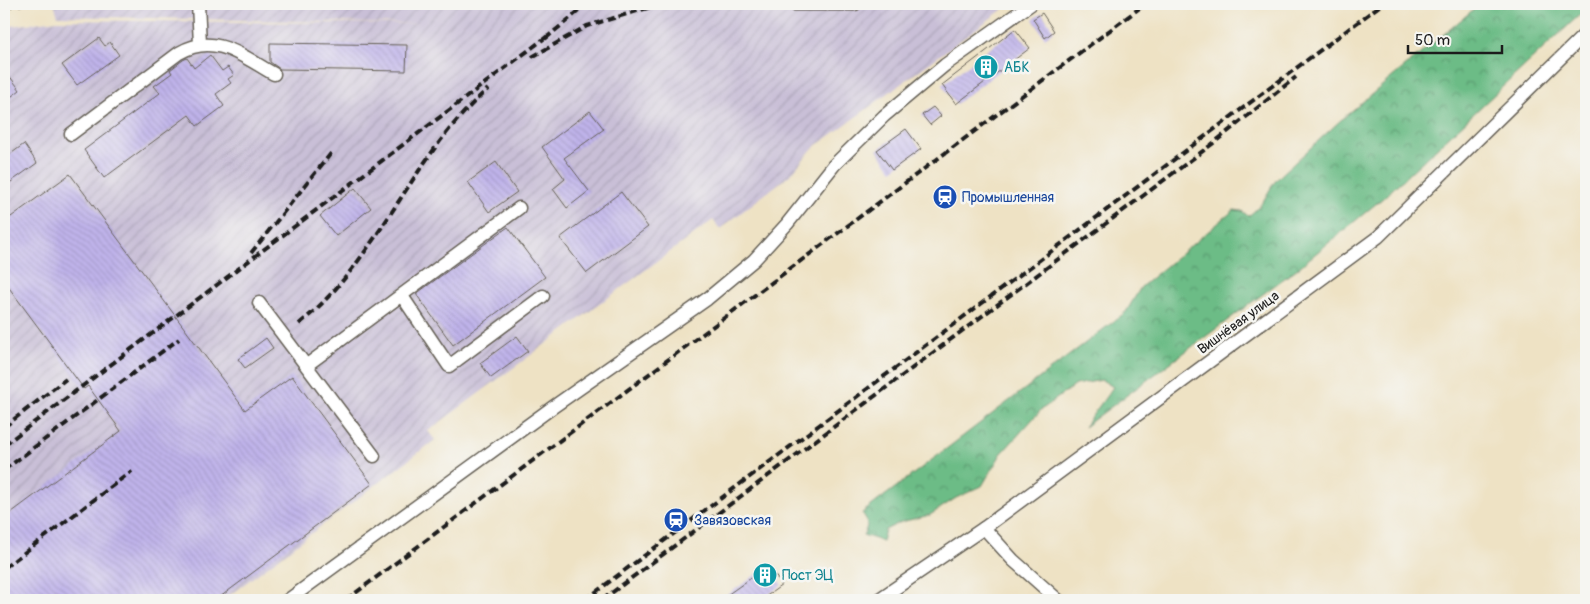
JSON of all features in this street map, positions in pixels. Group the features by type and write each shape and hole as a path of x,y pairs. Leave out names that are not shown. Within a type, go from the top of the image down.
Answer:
{"street":[{"path":"198,4 200,44"},
{"path":"794,4 855,4"},
{"path":"288,600 553,406 707,299 754,260 787,224 834,165 884,116 939,70 1030,4"},
{"name":"Вишнёвая улица","path":"878,600 984,528 1378,237 1586,32"},
{"path":"71,134 179,53 200,44 217,44 227,48 274,74"},
{"path":"307,365 519,208"},
{"path":"402,296 449,366 543,296"},
{"path":"259,303 374,456"},
{"path":"984,528 1012,560 1058,600"}],"shaded area":[{"path":"54,4 1010,4 812,149 791,174 720,229 713,220 428,431 435,440 223,600 4,600 4,27 57,20 422,24 58,16"}],"green space":[{"path":"1480,4 1586,4 1586,9 1383,198 1298,268 1084,427 1113,387 1102,380 1075,385 1041,410 1001,454 982,486 956,498 930,515 901,522 885,530 882,541 863,535 867,524 862,513 1126,312 1141,287 1234,210 1242,211 1248,216 1255,211 1280,176 1342,119"}],"building":[{"path":"1042,13 1054,31 1045,38 1033,19"},
{"name":"АБК","path":"1015,29 1030,48 956,104 942,85"},
{"path":"99,38 105,46 110,42 119,55 77,85 62,65"},
{"path":"270,43 407,45 406,71 280,69 270,62"},
{"path":"210,55 222,71 228,67 234,75 228,79 231,83 216,94 224,106 197,126 189,115 104,178 84,150 160,93 154,86 172,73 170,70 183,60 187,58 194,68"},
{"path":"11,78 20,90 4,102 4,83"},
{"path":"933,107 941,116 930,125 922,115"},
{"path":"590,111 604,129 564,158 589,191 567,208 553,189 565,179 542,147"},
{"path":"906,129 921,149 892,170 877,150"},
{"path":"24,144 37,163 4,187 4,159"},
{"path":"496,162 517,192 489,212 468,182"},
{"path":"70,174 245,410 292,376 372,484 216,600 4,600 4,518 121,431 88,386 84,389 4,281 4,222"},
{"path":"355,188 371,208 336,236 320,216"},
{"path":"621,192 648,227 587,273 560,238"},
{"path":"508,227 545,277 453,345 416,294"},
{"path":"517,336 528,351 491,378 480,363"},
{"path":"266,338 273,348 245,368 238,359"},
{"name":"Пост ЭЦ","path":"768,566 782,585 761,600 720,600"}],"railway":[{"path":"4,7 22,4"},
{"path":"545,39 587,4"},
{"path":"532,57 587,26 661,4"},
{"path":"346,600 1145,4"},
{"path":"585,600 1382,4"},
{"path":"4,445 549,35"},
{"path":"602,600 1211,145 1296,77"},
{"path":"299,324 327,298 351,270 437,145 461,116 488,89"},
{"path":"251,253 332,152"},
{"path":"4,470 179,339"},
{"path":"4,427 66,379"},
{"path":"4,568 132,471"}],"place":[{"name":"АБК","path":"986,67"},
{"name":"Промышленная","path":"945,197"},
{"name":"Завязовская","path":"676,520"},
{"name":"Пост ЭЦ","path":"765,575"}]}
